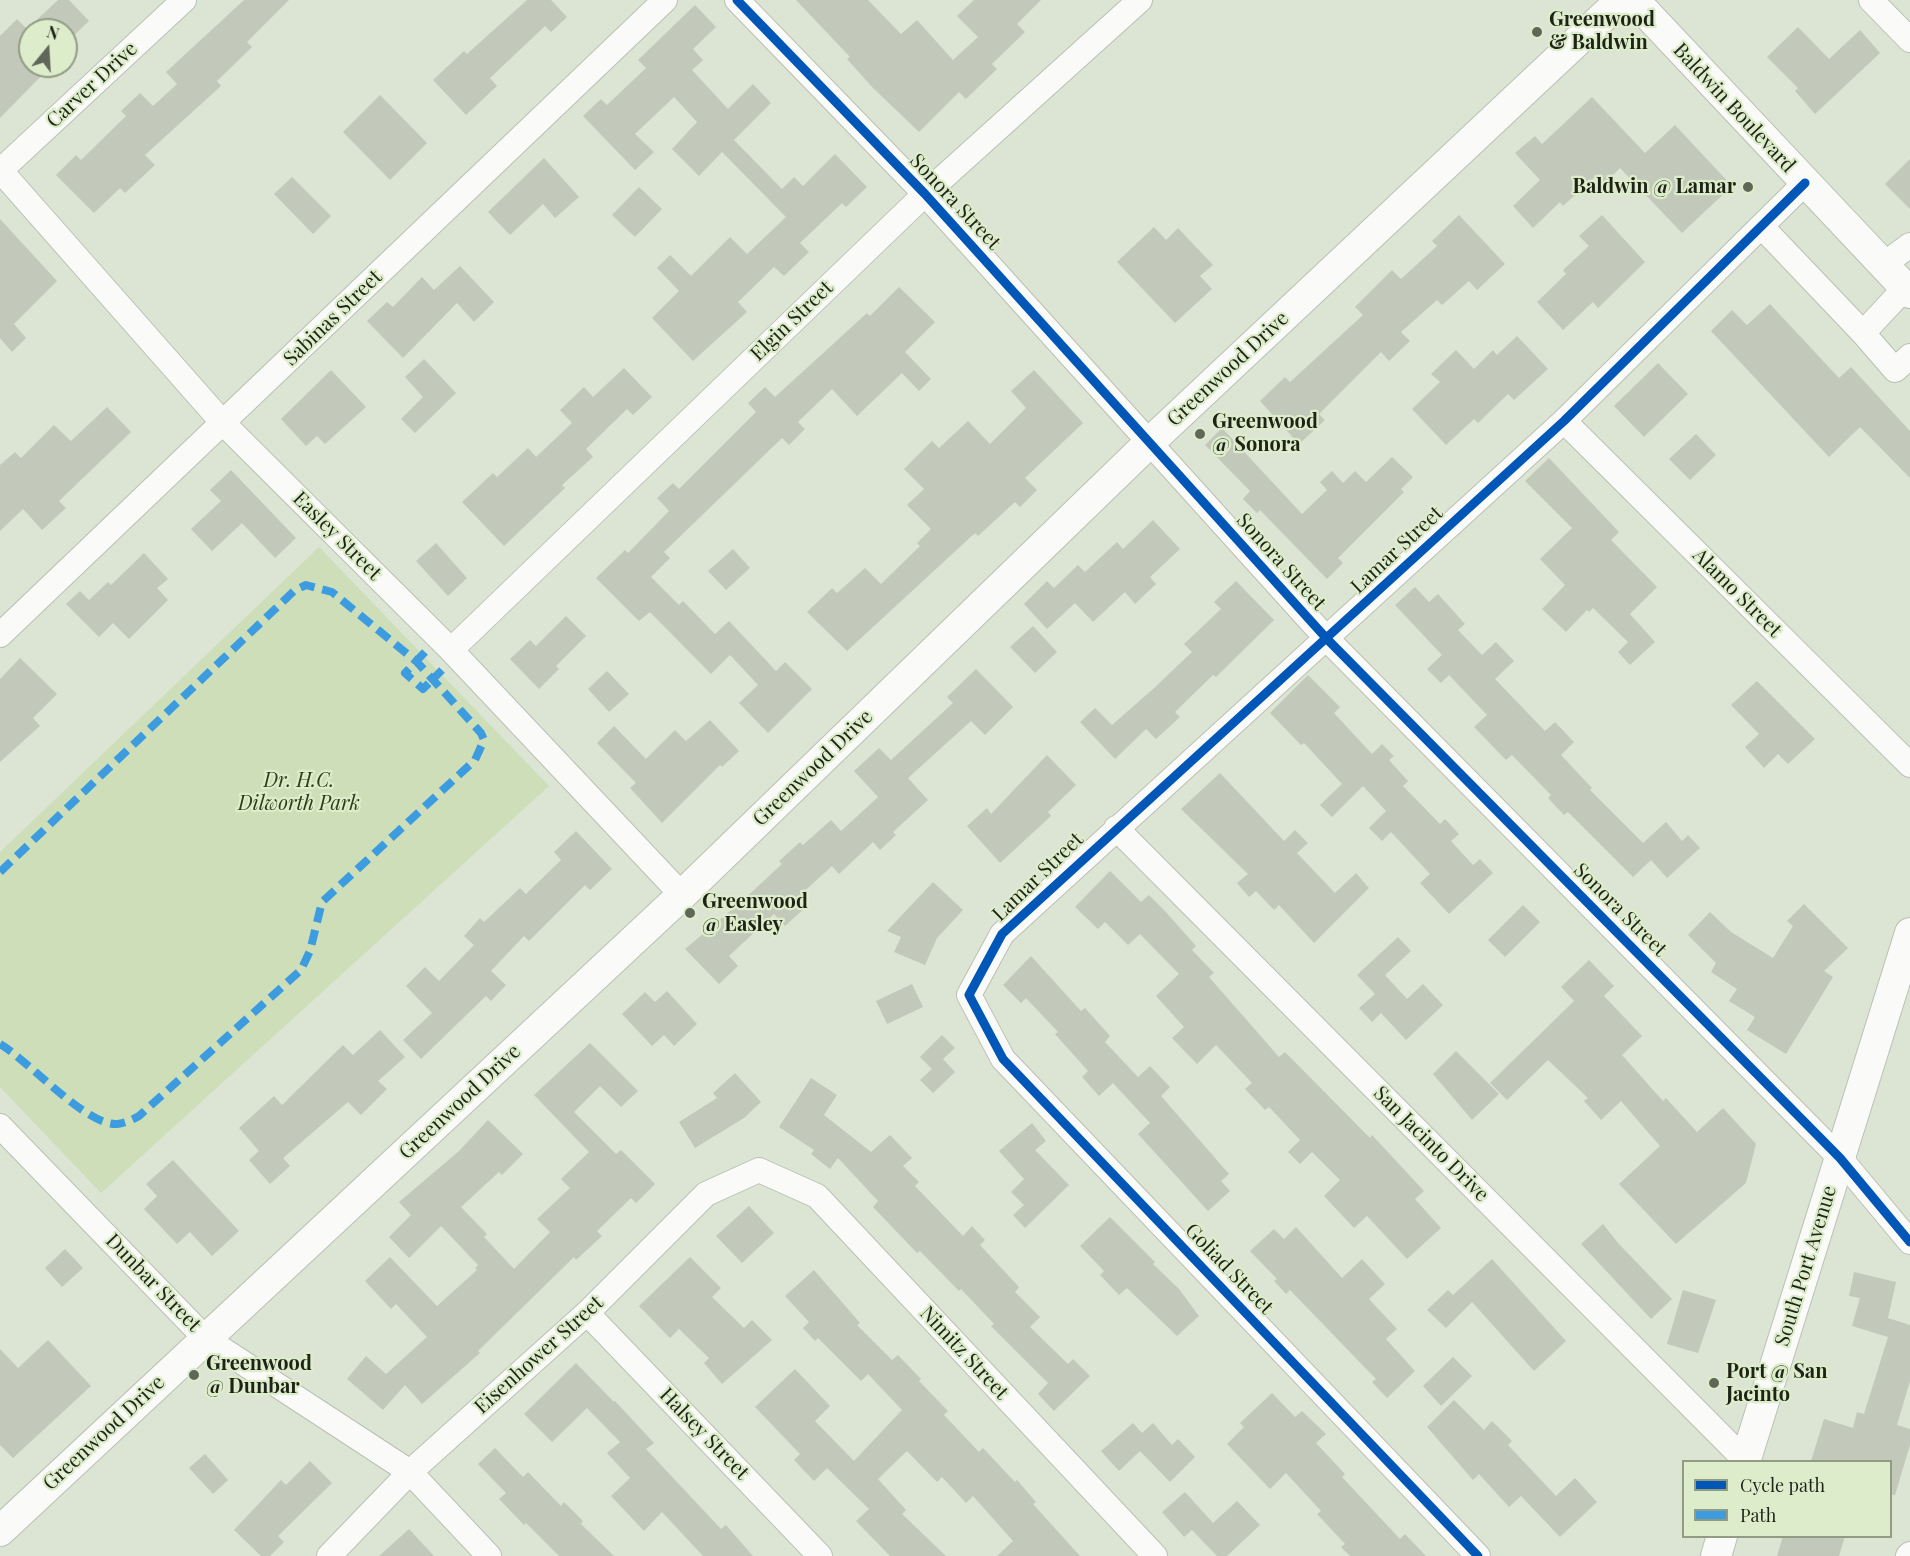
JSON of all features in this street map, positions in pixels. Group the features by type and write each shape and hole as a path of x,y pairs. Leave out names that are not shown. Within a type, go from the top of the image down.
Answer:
{"main road":[{"name":"Greenwood Drive","path":"0,1531 682,895 1149,443 1621,0"},
{"name":"Baldwin Boulevard","path":"1634,0 1908,290"},
{"name":"South Port Avenue","path":"1746,1460 1907,951"},
{"path":"1716,1556 1721,1538"}],"street":[{"name":"Carver Drive","path":"0,170 184,0"},
{"name":"Sabinas Street","path":"0,635 665,0"},
{"name":"Sonora Street","path":"737,0 925,194 1327,639 1840,1158 1910,1242"},
{"name":"Elgin Street","path":"451,650 925,194 1140,0"},
{"path":"1871,0 1910,40"},
{"name":"Easley Street","path":"0,170 223,423 451,650 682,895"},
{"name":"Lamar Street","path":"969,995 1002,934 1564,421 1805,183"},
{"path":"1762,226 1895,370 1910,356"},
{"path":"1883,265 1910,245"},
{"path":"1863,333 1908,290"},
{"name":"Alamo Street","path":"1564,421 1910,765"},
{"name":"San Jacinto Drive","path":"1116,828 1745,1460"},
{"name":"Goliad Street","path":"969,995 1003,1059 1478,1556"},
{"name":"Dunbar Street","path":"0,1126 205,1338 410,1472 489,1556"},
{"name":"Eisenhower Street","path":"329,1556 410,1472 587,1312 706,1194 759,1170"},
{"name":"Nimitz Street","path":"759,1170 817,1196 1155,1556"},
{"name":"Halsey Street","path":"587,1312 820,1556"}],"green space":[{"name":"Dr. H.C. Dilworth Park","path":"319,547 549,786 101,1193 0,1087 0,852"}],"building":[{"path":"58,0 69,0 89,21 78,32 78,18 39,18"},
{"path":"244,0 289,0 247,42 252,47 217,81 221,86 145,155 155,165 125,193 120,188 94,213 56,175 76,155 81,160 126,116 121,111 140,93 153,106 177,84 166,72"},
{"path":"527,0 551,0 567,17 551,32 545,26 490,78 497,86 466,115 433,80 464,51 467,54"},
{"path":"796,0 868,0 901,34 917,20 953,60 978,37 957,16 974,0 1041,0 1017,24 1025,32 992,64 997,69 966,99 959,92 919,132 872,87 847,59 850,57"},
{"path":"695,5 716,27 693,49 703,60 692,70 728,109 753,84 771,103 734,140 782,189 794,177 803,186 835,154 867,187 846,207 842,203 800,243 809,252 784,276 774,267 738,302 747,312 693,361 652,318 679,291 657,268 670,255 691,276 730,237 747,254 786,217 722,152 699,176 672,149 697,122 674,97 635,134 654,152 635,170 583,116 601,99 607,105 646,68 638,60"},
{"path":"17,19 18,78 39,78 0,118 0,36"},
{"path":"1798,27 1829,59 1860,30 1880,53 1815,114 1795,91 1798,88 1767,57"},
{"path":"380,95 427,143 390,180 343,132"},
{"path":"1592,97 1645,153 1675,125 1732,186 1682,233 1620,168 1605,183 1597,175 1563,206 1560,202 1533,228 1513,206 1540,180 1515,153 1535,136 1542,144"},
{"path":"544,158 579,197 555,218 543,204 510,235 488,212"},
{"path":"1910,159 1910,209 1885,184"},
{"path":"292,177 331,216 313,234 274,194"},
{"path":"639,187 662,209 635,237 612,215"},
{"path":"1459,215 1505,264 1477,290 1469,281 1442,305 1437,300 1401,332 1410,341 1389,361 1381,352 1319,414 1325,420 1299,444 1260,401 1285,377 1290,382 1363,315 1355,307 1392,270 1401,279 1437,246 1432,241"},
{"path":"1602,215 1645,262 1598,308 1593,302 1563,330 1537,302 1566,274 1563,270 1589,246 1579,236"},
{"path":"0,219 57,281 14,324 26,338 12,352 0,338"},
{"path":"1154,227 1166,240 1178,228 1213,265 1200,276 1212,289 1175,323 1117,262"},
{"path":"460,266 494,302 474,322 457,303 403,358 367,321 387,302 393,307 422,277 434,290"},
{"path":"899,287 935,322 905,352 931,379 919,391 902,373 857,416 832,389 798,422 805,429 789,445 782,438 664,552 670,558 651,577 679,605 683,601 715,634 729,621 776,671 785,662 812,689 768,733 739,703 758,685 730,655 711,674 650,612 639,621 596,578 625,550 628,553 669,511 657,498 673,483 679,489 756,412 748,403 765,387 775,397 867,313 870,316"},
{"path":"1770,304 1839,378 1851,367 1910,431 1910,478 1860,427 1829,457 1711,331 1732,310 1747,325"},
{"path":"1517,336 1548,369 1514,400 1508,394 1478,423 1474,419 1446,445 1412,409 1440,382 1431,374 1456,350 1474,369 1493,350 1497,355"},
{"path":"424,359 456,393 415,433 401,419 423,397 405,377"},
{"path":"1658,363 1688,394 1644,437 1614,406"},
{"path":"624,368 652,397 633,415 627,409 586,449 593,457 562,485 565,488 504,546 462,502 493,473 497,477 528,448 536,457 572,423 560,410 584,387 593,397"},
{"path":"331,370 366,407 325,444 317,436 306,446 281,419"},
{"path":"1034,370 1083,423 1025,478 1037,490 1020,507 1015,502 978,536 975,533 847,651 807,612 832,588 837,593 865,568 881,584 920,546 917,543 931,529 907,505 924,489 904,469 932,441 939,448 968,421 990,444 1026,408 1011,391"},
{"path":"107,407 131,432 59,501 66,508 42,530 23,509 0,531 0,465 15,452 21,458 54,425 71,441"},
{"path":"1222,428 1302,514 1327,490 1320,482 1332,471 1343,483 1355,471 1366,482 1392,457 1413,477 1401,489 1404,492 1338,558 1343,563 1327,579 1260,510 1257,513 1243,499 1250,491 1205,445"},
{"path":"1696,434 1716,455 1690,480 1669,459"},
{"path":"1549,458 1619,532 1611,540 1657,587 1630,614 1655,642 1630,665 1618,652 1628,642 1593,608 1589,612 1587,610 1566,632 1542,609 1565,585 1540,559 1572,528 1525,481"},
{"path":"231,470 296,538 275,558 242,523 212,551 191,529 221,501 210,490"},
{"path":"1153,520 1180,549 1150,577 1156,584 1135,604 1125,592 1093,622 1075,603 1047,629 1024,604 1047,581 1054,588 1078,565 1085,572 1117,542 1123,549"},
{"path":"436,543 467,578 448,596 416,561"},
{"path":"733,549 750,568 726,590 708,571"},
{"path":"144,553 168,579 157,588 168,600 129,639 113,623 99,637 66,604 80,591 89,600 108,582 111,585"},
{"path":"1236,581 1274,620 1216,677 1213,675 1175,712 1180,717 1156,739 1146,729 1115,759 1080,722 1095,708 1112,725 1153,689 1192,652 1184,644 1221,609 1214,602"},
{"path":"1415,587 1429,602 1438,594 1465,624 1458,630 1482,655 1496,642 1514,661 1495,679 1545,731 1555,722 1574,742 1561,755 1592,788 1590,790 1643,843 1666,822 1682,841 1688,835 1700,848 1667,878 1651,860 1633,877 1568,812 1564,815 1548,798 1551,795 1512,755 1506,760 1474,727 1487,715 1449,675 1441,683 1427,669 1442,655 1395,605"},
{"path":"566,616 586,636 556,666 559,669 539,689 510,659 530,640 536,646"},
{"path":"1033,626 1057,652 1035,673 1010,647"},
{"path":"20,658 57,694 33,718 40,726 0,762 0,679"},
{"path":"976,669 1013,707 985,735 971,721 908,778 928,800 893,832 896,835 880,850 873,842 839,874 832,866 798,897 807,906 785,926 774,914 729,956 738,966 719,984 685,949 782,864 779,861 800,842 803,845 831,820 841,831 878,797 854,771 879,748 891,760 953,703 947,697"},
{"path":"607,671 629,694 609,712 588,689"},
{"path":"1308,675 1340,707 1334,713 1372,754 1382,744 1394,756 1389,760 1408,781 1403,786 1440,824 1445,819 1459,834 1451,841 1473,865 1480,859 1493,873 1449,914 1420,883 1430,874 1391,832 1382,841 1369,828 1386,811 1363,786 1332,817 1320,805 1342,784 1304,743 1301,745 1270,713"},
{"path":"1757,681 1815,739 1788,764 1778,754 1764,768 1745,747 1759,734 1731,705"},
{"path":"710,720 739,751 722,767 720,765 662,823 630,788 636,783 597,743 614,726 646,759 675,730 686,741"},
{"path":"1047,755 1076,785 1048,812 1051,816 1000,863 967,826 987,808 991,814"},
{"path":"1220,773 1284,841 1295,830 1308,843 1297,853 1335,893 1356,873 1369,888 1314,943 1279,905 1274,910 1256,891 1249,897 1237,883 1248,874 1181,809"},
{"path":"576,831 612,869 590,890 585,885 529,941 524,936 491,971 506,985 491,1001 486,996 421,1059 403,1040 432,1013 406,986 425,967 439,981 474,945 464,936 480,918 484,922 520,888 526,894 561,860 554,852"},
{"path":"1110,871 1141,902 1149,895 1164,910 1196,946 1192,950 1214,973 1209,977 1279,1057 1285,1052 1370,1138 1372,1135 1424,1191 1415,1199 1441,1228 1407,1259 1367,1216 1354,1228 1324,1196 1340,1180 1312,1152 1300,1164 1288,1152 1300,1140 1269,1107 1265,1110 1245,1089 1252,1083 1216,1045 1197,1064 1172,1038 1184,1027 1156,996 1179,974 1140,934 1128,945 1105,922 1098,929 1075,907"},
{"path":"933,882 963,910 937,938 925,965 894,952 901,937 887,931"},
{"path":"1804,904 1848,948 1824,971 1833,977 1786,1054 1747,1030 1755,1017 1729,1001 1737,989 1711,972 1716,963 1688,935 1710,912 1731,932 1773,958 1793,926 1787,921"},
{"path":"1523,905 1540,922 1505,957 1488,940"},
{"path":"1398,937 1411,951 1385,975 1407,999 1423,984 1443,1005 1406,1040 1381,1013 1372,1022 1359,1008 1375,994 1357,975"},
{"path":"1031,956 1081,1011 1085,1008 1110,1036 1105,1042 1138,1077 1150,1066 1170,1087 1161,1096 1229,1174 1221,1181 1230,1191 1208,1211 1138,1134 1150,1123 1113,1083 1099,1096 1082,1077 1088,1071 1055,1034 1058,1032 1026,998 1021,1003 1003,985"},
{"path":"1589,960 1614,986 1604,996 1642,1036 1622,1055 1663,1101 1666,1098 1697,1132 1723,1108 1756,1144 1746,1183 1676,1244 1619,1184 1660,1146 1621,1101 1601,1120 1584,1101 1588,1098 1548,1060 1507,1100 1490,1083 1574,1001 1561,987"},
{"path":"912,984 923,1007 887,1024 876,1001"},
{"path":"667,991 697,1024 674,1046 664,1035 652,1046 622,1014 645,992 655,1002"},
{"path":"380,1030 405,1057 378,1081 387,1089 361,1115 348,1102 283,1158 290,1166 270,1184 249,1160 259,1151 239,1128 274,1096 282,1105 343,1045 353,1055"},
{"path":"942,1035 955,1048 943,1059 955,1072 933,1093 920,1080 932,1069 920,1057"},
{"path":"590,1043 638,1091 621,1107 600,1086 574,1112 616,1154 621,1150 655,1184 636,1203 631,1198 597,1231 602,1236 576,1260 574,1257 478,1351 480,1353 422,1404 405,1385 383,1410 347,1379 366,1356 386,1374 427,1337 396,1304 391,1309 365,1281 390,1257 437,1306 477,1270 475,1268 478,1265 441,1226 409,1258 389,1237 411,1215 399,1202 459,1151 488,1120 523,1154 502,1175 499,1172 461,1207 487,1234 484,1237 514,1269 550,1232 537,1219 570,1188 561,1179 589,1152 534,1095"},
{"path":"1456,1051 1499,1094 1472,1120 1433,1074"},
{"path":"735,1073 761,1102 744,1118 695,1148 679,1122 717,1098 713,1093"},
{"path":"811,1078 837,1095 824,1115 871,1152 890,1135 912,1158 903,1166 919,1182 915,1186 963,1236 972,1226 985,1240 980,1245 1019,1287 1015,1292 1040,1317 1030,1327 1068,1364 1073,1359 1090,1376 1054,1411 1038,1394 1048,1383 991,1326 994,1324 961,1289 959,1291 920,1251 917,1253 873,1207 878,1201 838,1158 830,1169 811,1154 814,1150 779,1127"},
{"path":"1032,1123 1046,1141 1035,1150 1069,1185 1025,1228 1013,1215 1024,1205 1011,1192 1024,1179 999,1151"},
{"path":"173,1160 239,1231 212,1256 190,1232 177,1244 144,1209 157,1196 146,1184"},
{"path":"749,1206 774,1233 742,1263 716,1236"},
{"path":"1110,1217 1155,1262 1153,1264 1179,1289 1199,1316 1177,1336 1127,1288 1119,1295 1100,1275 1104,1271 1080,1246"},
{"path":"1603,1224 1618,1243 1672,1299 1651,1319 1581,1244"},
{"path":"1296,1227 1342,1278 1362,1259 1385,1284 1369,1299 1397,1329 1386,1339 1415,1371 1387,1398 1372,1382 1376,1379 1290,1290 1286,1294 1274,1281 1277,1279 1250,1251 1274,1229 1284,1239"},
{"path":"65,1249 83,1268 62,1287 45,1268"},
{"path":"690,1257 721,1288 712,1297 744,1328 752,1320 772,1340 722,1384 704,1363 709,1358 679,1329 670,1338 639,1306"},
{"path":"1492,1259 1566,1341 1534,1371 1472,1302 1446,1328 1427,1310 1448,1290 1453,1295"},
{"path":"814,1270 860,1323 857,1325 892,1360 898,1355 948,1411 944,1415 979,1452 983,1448 1015,1482 1017,1480 1036,1502 1033,1504 1080,1556 997,1556 1013,1541 973,1496 966,1503 942,1477 937,1482 907,1451 878,1479 906,1510 902,1514 946,1556 890,1556 856,1521 869,1509 827,1468 814,1481 794,1460 800,1454 755,1407 795,1369 830,1406 815,1421 854,1461 902,1410 868,1374 861,1381 818,1338 815,1341 803,1328 809,1322 785,1296"},
{"path":"1854,1272 1896,1282 1888,1318 1910,1325 1910,1381 1897,1425 1910,1429 1910,1445 1895,1495 1892,1494 1892,1460 1811,1460 1824,1419 1853,1428 1857,1412 1864,1414 1888,1337 1852,1326 1860,1298 1849,1296"},
{"path":"1683,1290 1716,1300 1698,1353 1667,1344"},
{"path":"48,1340 91,1386 13,1458 0,1445 0,1349 18,1368"},
{"path":"1453,1357 1472,1376 1441,1406 1423,1386"},
{"path":"576,1363 654,1443 646,1449 721,1529 726,1525 753,1556 703,1556 662,1512 644,1531 611,1496 630,1478 607,1453 620,1442 587,1408 552,1442 524,1414"},
{"path":"1272,1393 1295,1417 1302,1411 1326,1434 1316,1443 1345,1474 1342,1477 1400,1539 1405,1534 1426,1556 1350,1556 1341,1547 1345,1544 1317,1514 1321,1511 1286,1473 1270,1489 1227,1444 1244,1427 1240,1423"},
{"path":"1454,1400 1484,1430 1492,1421 1512,1441 1508,1445 1556,1496 1575,1478 1597,1502 1560,1537 1521,1496 1509,1507 1479,1474 1473,1480 1427,1427"},
{"path":"1133,1423 1142,1433 1153,1423 1172,1445 1178,1439 1195,1457 1170,1482 1140,1451 1119,1471 1101,1451"},
{"path":"495,1448 523,1477 528,1472 561,1506 564,1502 583,1521 581,1524 614,1556 559,1556 526,1523 524,1525 499,1499 506,1493 478,1464"},
{"path":"205,1454 228,1480 213,1494 189,1468"},
{"path":"310,1461 332,1483 278,1536 284,1542 270,1556 261,1556 234,1530 281,1480 286,1485"},
{"path":"1185,1492 1213,1523 1237,1501 1260,1525 1227,1556 1217,1556 1192,1530 1184,1537 1162,1512"},
{"path":"409,1529 434,1556 379,1556"},
{"path":"1782,1538 1844,1538 1839,1556 1777,1556"}],"marked path":[{"path":"0,872 295,590 306,585 332,592 417,662 481,733 484,740 475,760 322,902 310,951 301,970 139,1116 117,1124 104,1122 90,1115 0,1044"},
{"path":"425,652 405,673 423,689 442,670"}],"cycle path":[{"path":"737,0 925,194 1327,639 1840,1158 1910,1242"},
{"path":"1478,1556 1003,1059 969,995 1002,934 1564,421 1805,183"}],"place":[{"name":"Greenwood & Baldwin","path":"1537,32"},
{"name":"Baldwin @ Lamar","path":"1748,187"},
{"name":"Greenwood @ Sonora","path":"1200,434"},
{"name":"Greenwood @ Easley","path":"690,913"},
{"name":"Greenwood @ Dunbar","path":"194,1375"},
{"name":"Port @ San Jacinto","path":"1714,1383"}]}
